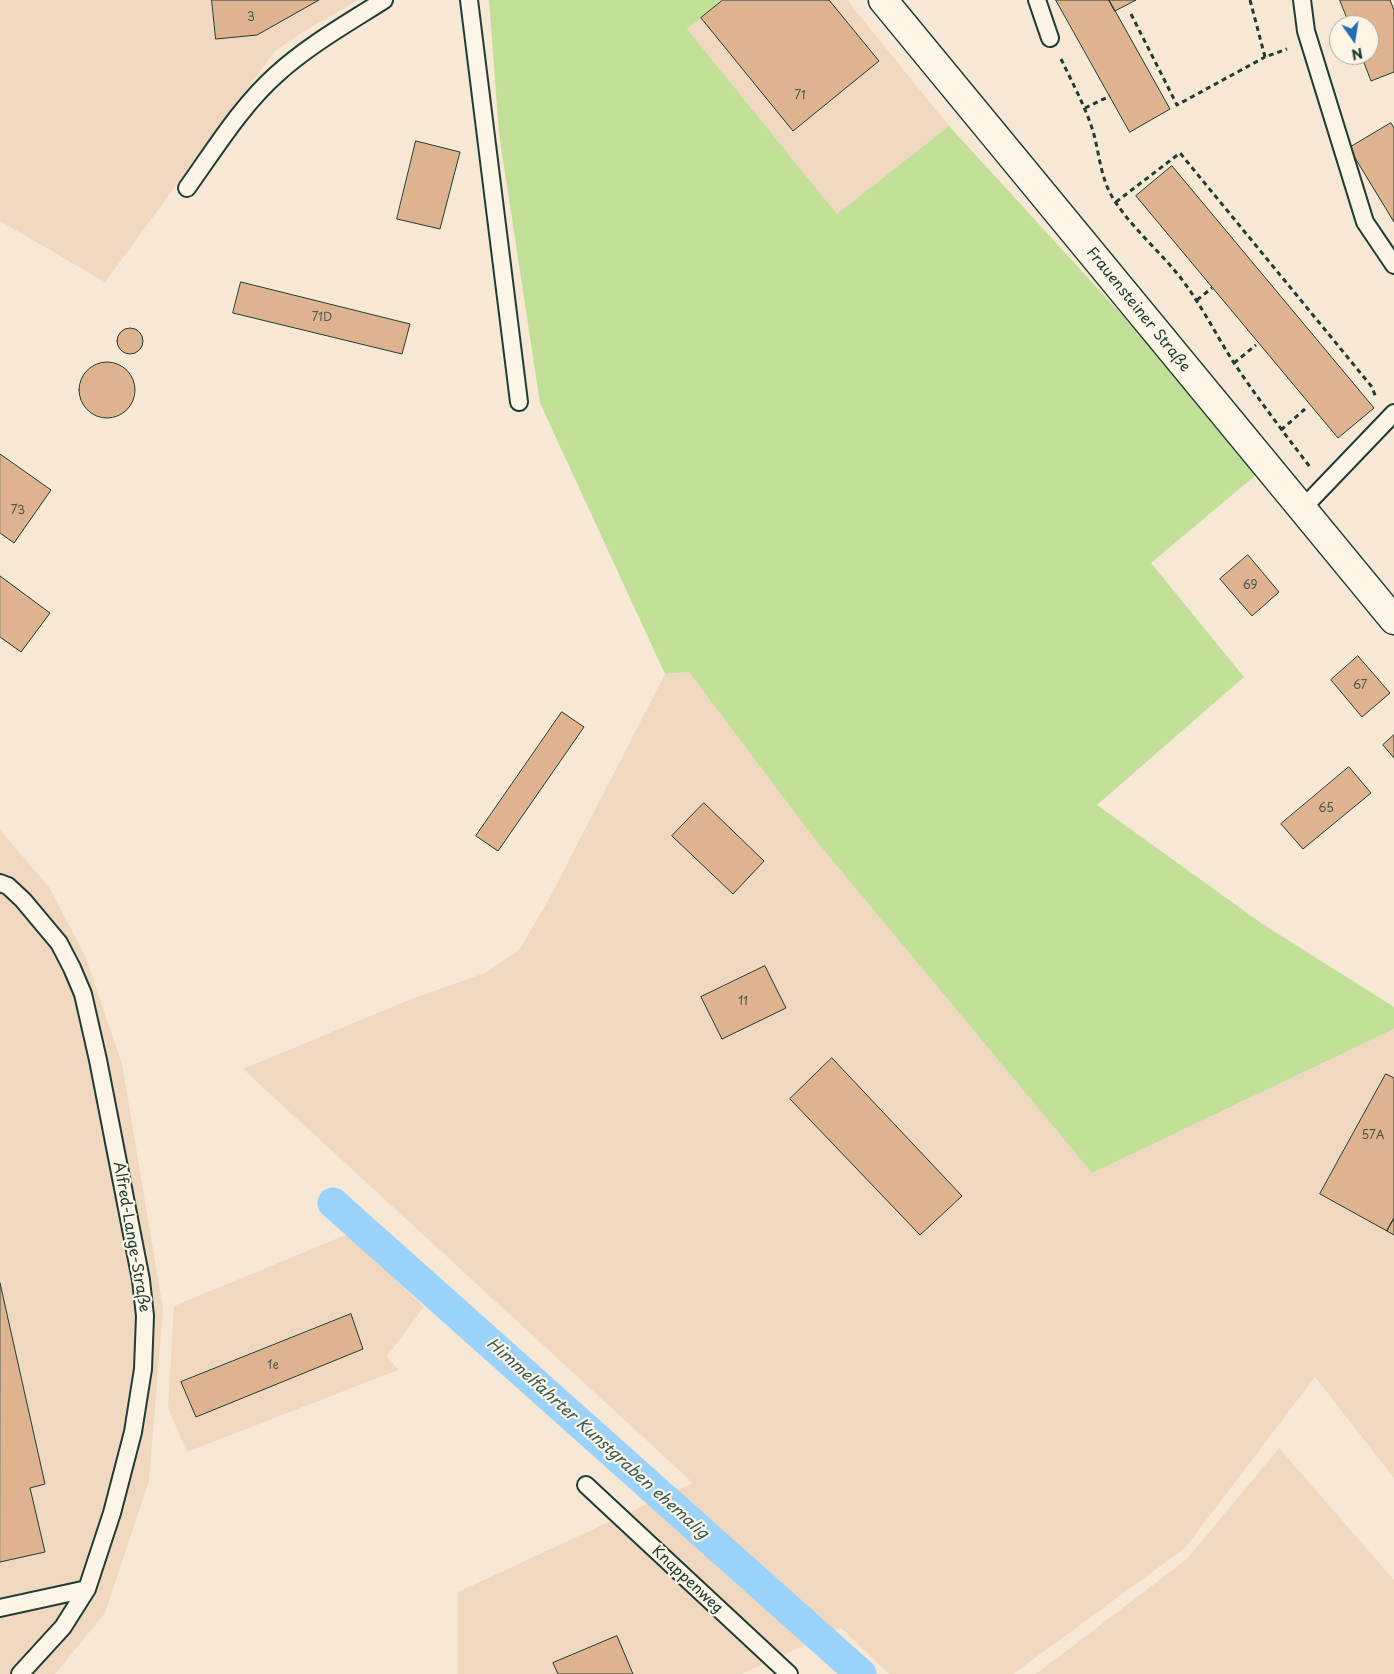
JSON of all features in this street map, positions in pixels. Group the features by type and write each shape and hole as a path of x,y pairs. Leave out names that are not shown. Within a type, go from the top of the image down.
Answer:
{"main road":[{"name":"Frauensteiner Straße","path":"883,0 1394,620"}],"lane":[{"path":"187,188 243,109 277,74 327,36 384,0"},
{"path":"469,0 519,402"},
{"path":"1037,0 1050,38"},
{"path":"1302,0 1309,42 1365,222 1394,265"},
{"path":"1302,508 1389,418"},
{"name":"Alfred-Lange-Straße","path":"0,882 8,886 23,900 59,943 83,994 142,1280 145,1316 143,1369 133,1432 112,1513 87,1589 63,1628 20,1674"},
{"name":"Knappenweg","path":"586,1486 788,1674"},
{"path":"0,1608 87,1589"}],"path":[{"path":"1250,0 1265,57"},
{"path":"1131,14 1177,105 1265,57 1309,42"},
{"path":"1050,38 1085,108 1093,133 1103,178 1116,202 1180,276 1197,300 1234,363 1281,430 1324,485"},
{"path":"1085,108 1110,96"},
{"path":"1116,202 1180,153 1372,387 1389,418"},
{"path":"1197,300 1212,288"},
{"path":"1234,363 1256,345"},
{"path":"1281,430 1305,409"}],"shaded area":[{"path":"0,0 358,0 301,33 275,51 105,282 0,221"},
{"path":"723,0 847,0 949,126 837,214 687,29"},
{"path":"689,672 817,842 1092,1173 1394,1029 1394,1478 1315,1377 1185,1548 1013,1674 889,1674 841,1628 742,1674 458,1674 458,1592 693,1483 243,1069 409,1000 485,973 519,950 548,901 665,674"},
{"path":"0,830 49,887 85,956 122,1064 163,1309 149,1481 105,1613 55,1674 0,1674"},
{"path":"348,1234 424,1307 387,1356 398,1370 187,1452 168,1408 174,1306"},
{"path":"1279,1448 1394,1580 1394,1674 1036,1674 1187,1559"}],"green space":[{"path":"489,0 723,0 687,29 837,214 949,126 1263,469 1151,563 1244,677 1097,805 1261,923 1394,1007 1394,1029 1092,1173 817,842 689,672 665,674 540,403 499,133"}],"building":[{"path":"212,0 319,0 257,35 216,39"},
{"path":"723,0 829,0 879,61 793,131 701,18"},
{"path":"1056,0 1109,0 1170,109 1130,132"},
{"path":"1109,0 1136,0 1115,11"},
{"path":"1340,0 1390,0 1394,10 1394,72 1371,81 1365,65 1379,65 1379,15 1346,15"},
{"path":"1391,123 1394,128 1394,222 1349,148"},
{"path":"416,141 460,152 440,229 397,219"},
{"path":"1172,166 1374,408 1338,438 1136,196"},
{"path":"241,282 410,324 402,354 233,313"},
{"path":"130,328 139,332 143,341 139,350 130,354 121,350 117,341 121,332"},
{"path":"101,362 113,362 123,366 131,374 135,390 131,406 123,414 113,418 101,418 91,414 83,406 79,396 79,384 83,374 91,366"},
{"path":"0,454 51,490 14,543 0,533"},
{"path":"1248,555 1279,592 1252,616 1220,579"},
{"path":"0,576 50,613 21,652 0,637"},
{"path":"1358,656 1390,693 1362,717 1331,680"},
{"path":"562,712 584,727 498,851 476,836"},
{"path":"1394,735 1394,758 1383,745"},
{"path":"1349,767 1371,793 1303,849 1281,824"},
{"path":"704,803 764,861 733,894 672,836"},
{"path":"765,966 786,1008 722,1039 701,997"},
{"path":"832,1058 962,1196 920,1235 790,1099"},
{"path":"1386,1074 1394,1078 1394,1218 1387,1231 1320,1194"},
{"path":"1394,1218 1394,1235 1387,1231"},
{"path":"0,1283 45,1484 30,1488 45,1552 0,1562"},
{"path":"351,1314 363,1349 196,1417 181,1382"},
{"path":"617,1636 633,1674 558,1674 553,1663"}],"waterway":[{"name":"Himmelfahrter Kunstgraben ehemalig","path":"333,1203 861,1674"}]}
